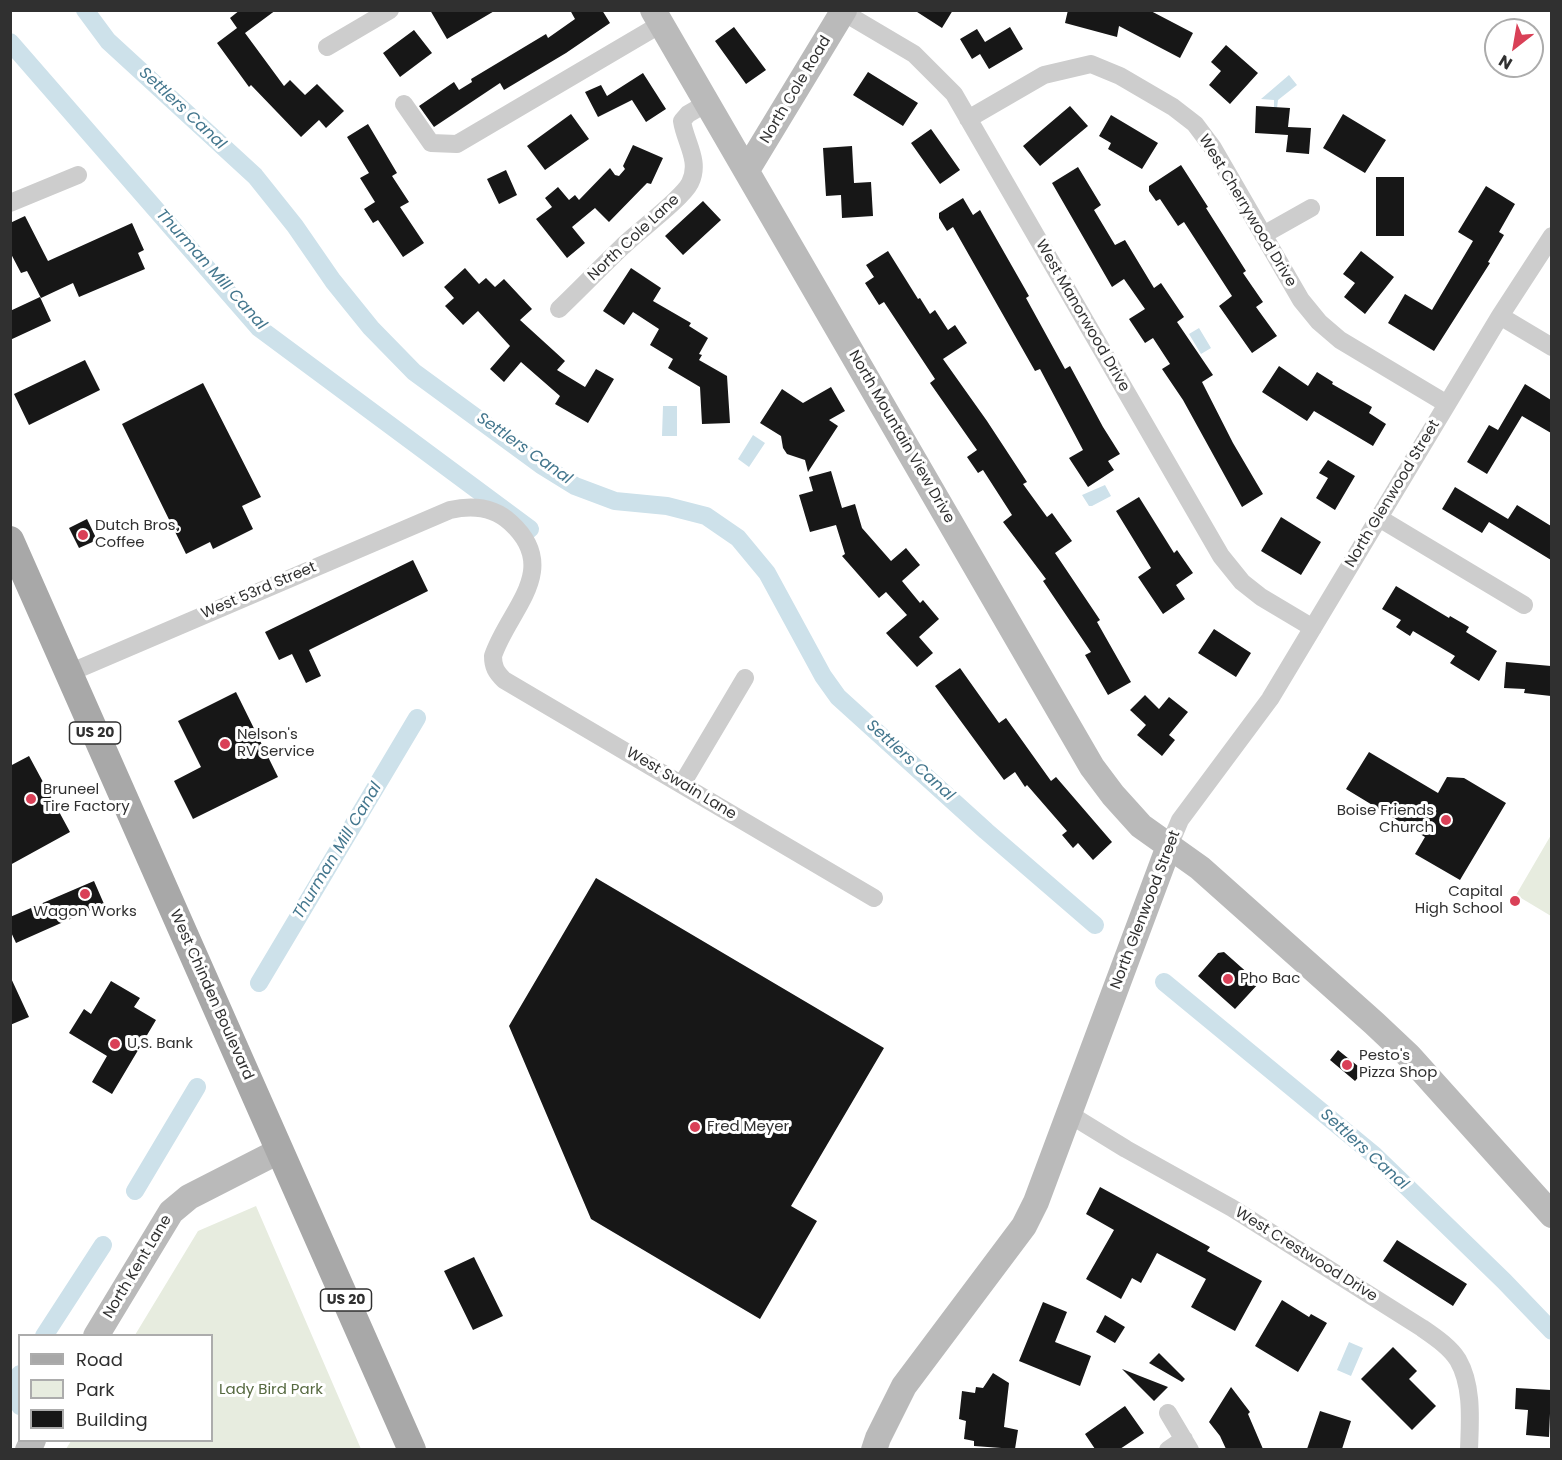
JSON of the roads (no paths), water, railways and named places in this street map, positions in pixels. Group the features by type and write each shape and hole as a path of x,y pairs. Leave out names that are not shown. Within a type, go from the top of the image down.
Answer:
{"main road":[{"name":"North Cole Road","path":"747,170 844,11"},
{"name":"North Mountain View Drive","path":"657,17 1092,767 1141,826 1200,868 1409,1056 1551,1215"},
{"name":"West Chinden Boulevard","path":"10,540 412,1449"},
{"name":"North Glenwood Street","path":"874,1449 904,1386 1024,1226 1036,1202 1169,846"},
{"name":"North Kent Lane","path":"97,1334 171,1212 189,1197 279,1151"}],"street":[{"path":"327,47 390,10"},
{"name":"West Manorwood Drive","path":"844,11 914,54 954,94 1221,556 1248,587 1313,628"},
{"path":"404,104 431,143 457,144 657,17"},
{"name":"West Cherrywood Drive","path":"968,119 1044,75 1091,64 1120,76 1173,107 1195,124 1213,148 1300,300 1319,322 1340,340 1448,404"},
{"name":"North Cole Lane","path":"559,309 622,247 681,195 690,183 694,167 693,153 682,121 688,114 707,103"},
{"path":"10,204 78,175"},
{"path":"1263,235 1311,208"},
{"name":"North Glenwood Street","path":"1169,846 1180,820 1270,699 1500,316 1551,236"},
{"path":"1500,316 1551,347"},
{"name":"West 53rd Street","path":"69,673 450,510 464,507 478,507 496,512 508,520 519,530 531,556 530,585 496,648 493,664"},
{"path":"1379,518 1524,605"},
{"name":"West Swain Lane","path":"493,664 497,673 504,680 874,898"},
{"path":"682,784 745,678"},
{"name":"West Crestwood Drive","path":"1070,1114 1126,1149 1232,1208 1443,1343 1458,1360 1466,1385 1470,1418 1469,1449"},
{"path":"1168,1413 1187,1444 1168,1449"}],"water":[{"path":"1289,75 1297,85 1278,100 1277,108 1274,108 1274,100 1261,99"},
{"path":"1199,328 1211,348 1201,354 1189,334"},
{"path":"663,406 677,406 677,436 662,436"},
{"path":"753,435 765,443 749,467 738,459"},
{"path":"1105,485 1111,496 1089,506 1082,495"},
{"path":"1349,1342 1363,1348 1351,1376 1337,1370"}],"waterway":[{"name":"Settlers Canal","path":"85,10 108,41 255,176 371,328 414,372 541,465 575,486 615,501 667,506 706,516 738,538 767,573 823,676 838,697 986,831 1095,925"},
{"name":"Thurman Mill Canal","path":"10,42 259,328 530,529"},
{"name":"Thurman Mill Canal","path":"259,983 417,718"},
{"name":"Settlers Canal","path":"1164,982 1374,1155 1504,1281 1552,1331"},
{"name":"Thurman Mill Canal","path":"135,1191 197,1087"},
{"name":"Thurman Mill Canal","path":"45,1334 103,1245"},
{"name":"Thurman Mill Canal","path":"18,1377 11,1386 18,1402"}],"place":[{"name":"Dutch Bros. Coffee","path":"83,535"},
{"name":"Nelson's RV Service","path":"225,744"},
{"name":"Bruneel Tire Factory","path":"31,799"},
{"name":"Boise Friends Church","path":"1446,820"},
{"name":"Wagon Works","path":"85,894"},
{"name":"Capital High School","path":"1515,901"},
{"name":"Pho Bac","path":"1228,979"},
{"name":"U.S. Bank","path":"115,1044"},
{"name":"Pesto's Pizza Shop","path":"1347,1065"},
{"name":"Fred Meyer","path":"695,1127"}],"park label":[{"name":"Lady Bird Park","path":"271,1390"}]}
